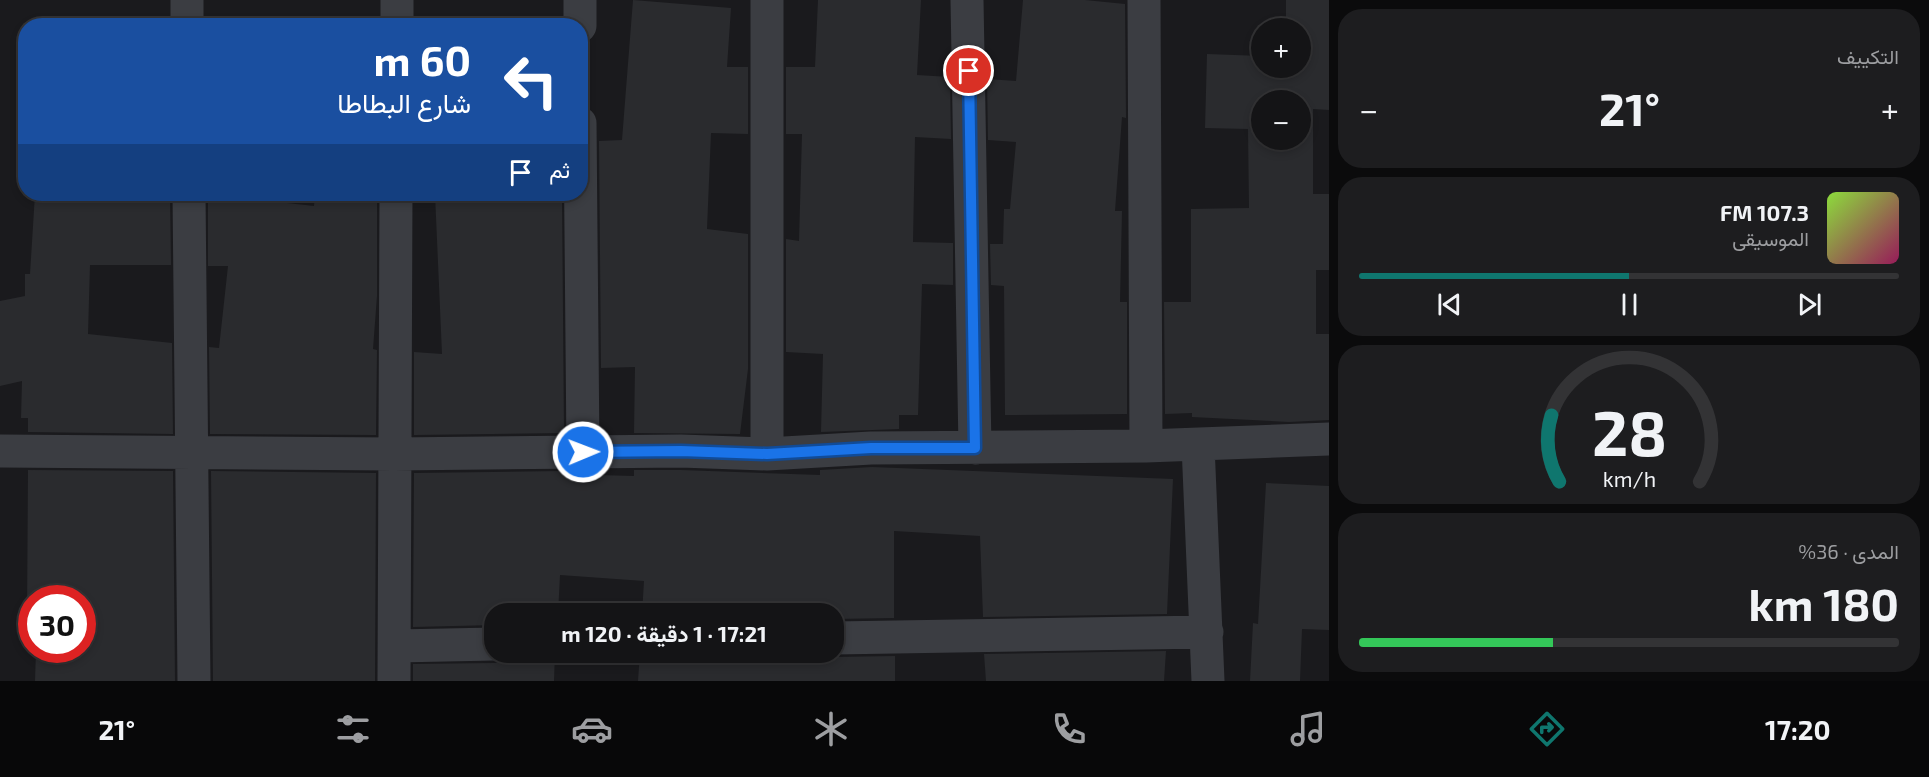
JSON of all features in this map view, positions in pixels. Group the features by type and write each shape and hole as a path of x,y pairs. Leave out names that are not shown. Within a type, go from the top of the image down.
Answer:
{"street":[{"path":"187,0 187,18"},
{"path":"397,0 397,18"},
{"path":"580,0 580,18"},
{"path":"767,0 767,454"},
{"path":"968,0 975,448"},
{"path":"1144,0 1146,446"},
{"path":"189,201 194,681"},
{"path":"394,681 396,646 394,454 396,201"},
{"path":"581,201 583,452"},
{"path":"0,451 394,454 681,451 767,454 871,448 1198,445 1329,439"},
{"path":"1198,445 1208,681"},
{"path":"844,638 1206,632"},
{"path":"396,646 484,644"}],"building":[{"path":"633,0 731,8 727,67 748,67 748,134 711,133 707,229 748,234 748,369 740,434 634,433 635,367 601,368 599,141 622,140"},
{"path":"818,0 921,0 917,75 950,77 951,139 915,137 913,242 953,243 953,285 922,284 918,415 899,415 899,429 821,432 823,354 786,352 786,239 799,241 802,134 786,134 786,67 815,67"},
{"path":"1023,0 1085,0 1125,4 1126,118 1122,117 1115,211 1122,211 1120,302 1127,302 1127,414 1005,415 1004,286 991,285 990,244 1003,244 1004,209 1010,209 1016,142 988,140 987,79 1016,81"},
{"path":"1286,0 1329,0 1329,110 1313,109 1313,194 1329,194 1329,270 1316,270 1316,334 1329,334 1329,420 1289,422 1192,417 1192,413 1165,414 1164,302 1191,302 1191,209 1249,208 1248,129 1205,128 1207,54 1251,56 1251,78 1311,78 1311,18 1286,18"},
{"path":"35,201 170,201 171,265 90,265 88,334 172,343 173,434 28,432 28,418 21,418 22,381 0,386 0,301 25,296 25,274 30,274"},
{"path":"208,201 270,201 314,206 314,201 377,201 377,296 373,349 377,350 376,435 210,434 209,347 219,348 228,266 208,266"},
{"path":"435,201 562,201 564,433 414,435 414,352 442,354"},
{"path":"872,467 1173,479 1167,614 983,617 980,536 894,531 894,618 844,619 844,603 643,603 644,581 560,575 559,603 484,603 484,625 413,627 414,473 562,471 561,474 634,476 634,470 681,470 820,475 820,470"},
{"path":"28,470 173,471 175,681 35,681 36,663 96,663 96,585 27,585"},
{"path":"211,471 376,473 375,681 213,681"},
{"path":"1266,483 1329,486 1329,630 1302,629 1300,681 1250,681 1253,623 1258,624"},
{"path":"1166,651 1164,681 986,681 984,654"},
{"path":"895,656 895,681 638,681 639,663 844,663 844,657"},
{"path":"555,663 554,681 413,681 413,664"}],"route":[{"path":"583,452 681,451 767,454 871,448 975,448 969,71"}]}
